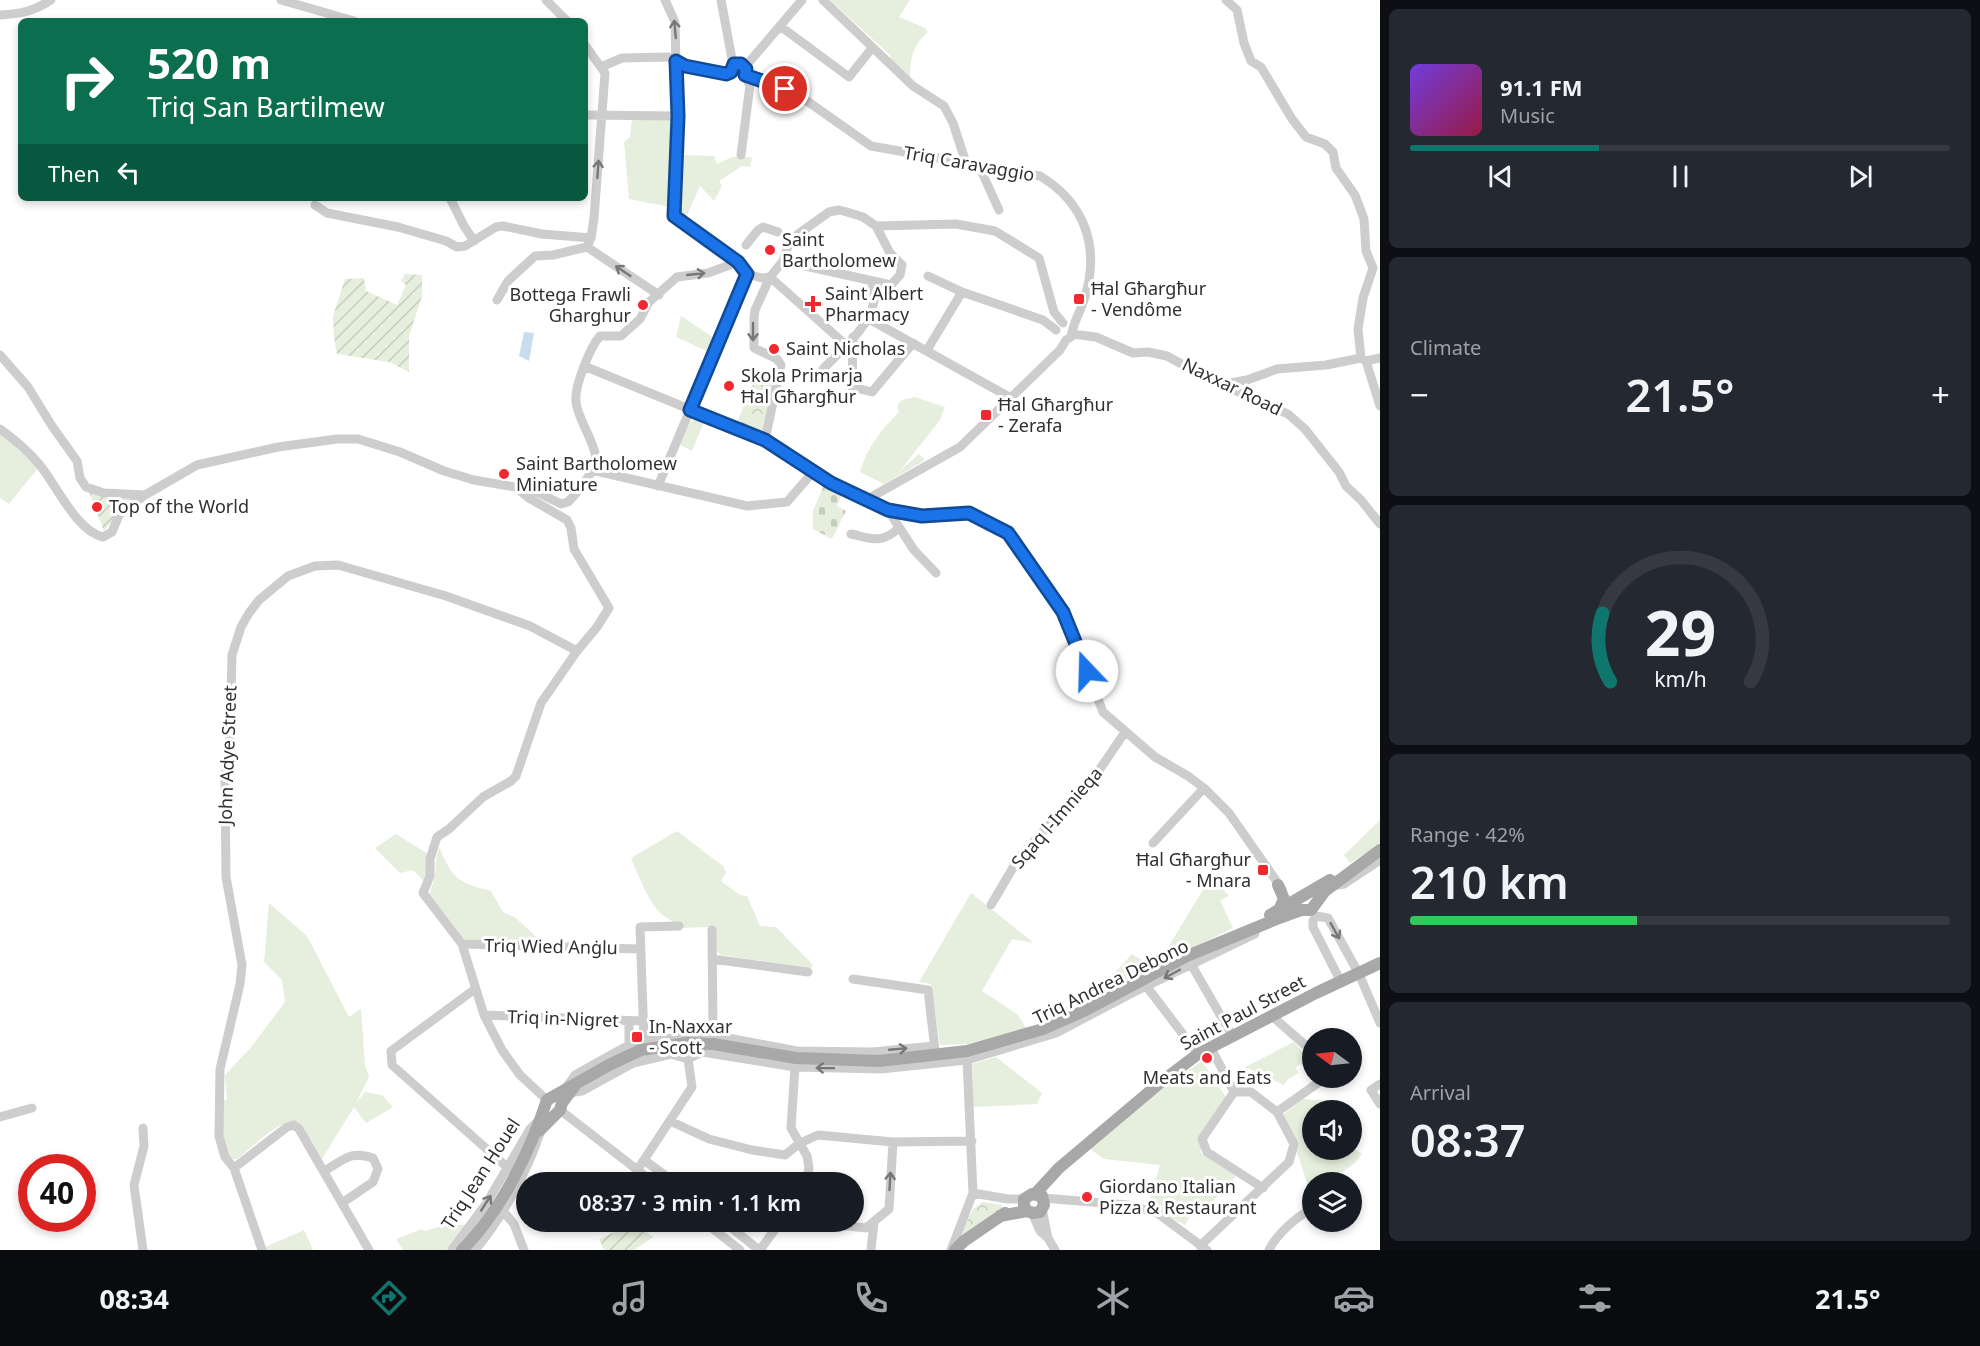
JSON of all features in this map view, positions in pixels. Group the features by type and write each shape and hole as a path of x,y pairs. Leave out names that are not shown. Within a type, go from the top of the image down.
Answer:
{"main road":[{"path":"1300,901 1314,897 1317,903 1325,891 1380,850"},
{"name":"Triq Andrea Debono","path":"557,1101 578,1083 641,1050 687,1043 713,1044 796,1058 879,1061 935,1051 967,1051 1043,1029 1086,1010 1187,956 1279,915 1380,850"},
{"path":"1277,883 1284,899 1279,915"},
{"name":"Saint Paul Street","path":"953,1250 1000,1216 1035,1203 1049,1178 1059,1168 1161,1082 1198,1054 1380,963"},
{"name":"Triq Jean Houel","path":"462,1250 473,1239 495,1207 539,1127 557,1101"}],"street":[{"path":"0,15 22,14 37,9 51,0"},
{"path":"281,0 344,18"},
{"path":"546,0 564,18"},
{"path":"665,0 675,22 678,116 674,216 738,262 747,274 762,278 770,277 850,341 852,387 872,392 914,343"},
{"path":"601,67 622,58 669,57 685,66 726,74 732,69 721,0"},
{"path":"741,155 750,85 745,73 802,0"},
{"path":"824,0 912,86 944,106 953,123 966,163"},
{"path":"1226,0 1237,10 1244,43 1251,61 1261,67 1292,119 1306,137 1326,144 1333,152 1336,168 1355,195 1364,219 1366,250 1373,268 1363,298 1358,329 1364,359 1380,406"},
{"path":"780,26 849,77 872,48"},
{"path":"588,49 605,73 589,243"},
{"name":"Triq Caravaggio","path":"732,69 739,63 745,73 785,89 871,146 1040,176 1059,188 1082,219 1090,245 1090,278 1084,300 1066,331 1060,350 960,447 866,500"},
{"path":"588,116 678,116"},
{"path":"979,166 999,210"},
{"path":"452,201 474,241"},
{"path":"315,205 327,213 398,227 446,241 457,247 465,246 496,227 504,226 589,243 659,295"},
{"path":"765,440 781,365 777,359 754,348 753,318 770,277 783,261 790,240 822,215 839,210 863,217 876,226 890,254 902,265 900,275 891,285 783,261"},
{"path":"876,226 956,224 995,231 1039,258 1054,312 1066,331"},
{"path":"746,245 763,227 778,232"},
{"path":"497,300 508,281 535,256 553,255 589,243"},
{"path":"0,429 21,444 40,465 55,490 90,532 103,537 112,532 119,515 145,495 197,465 278,447 337,439 358,439 474,480 533,490 561,504 568,502 592,470 596,459 575,401 584,366 600,336 621,336 640,319 649,302 677,277 708,273 738,262"},
{"path":"658,486 747,274"},
{"name":"Naxxar Road","path":"928,276 962,292 1043,320 1066,331 1096,337 1133,353 1148,352 1167,356 1207,378 1288,414 1305,429 1339,472 1346,486 1361,500 1380,524"},
{"path":"823,369 869,319 873,299 871,281"},
{"path":"927,350 962,292"},
{"path":"869,319 1011,398"},
{"path":"0,355 27,387 77,460 80,478 86,487 104,493 145,495"},
{"path":"1224,384 1247,380 1277,369 1380,358"},
{"path":"584,366 765,440 831,483 888,510 922,516 969,513 1008,533 1067,619 1103,712 1155,757 1176,768 1204,788 1228,813 1277,883 1300,901"},
{"path":"592,470 747,506 787,502 813,472"},
{"path":"513,485 529,498 567,520 571,528 574,549 609,608 541,703 516,776 511,782 483,797 437,837 430,859 430,876 423,893 462,944 484,1015 502,1050 520,1075 557,1101 641,1172"},
{"path":"888,510 914,550 936,573"},
{"path":"851,534 880,541 899,528"},
{"name":"John Adye Street","path":"262,1250 234,1168 225,1157 219,1136 220,1069 240,984 242,965 226,877 225,781 230,735 232,655 241,627 259,600 288,576 315,566 338,565 446,596 530,626 577,651"},
{"name":"Sqaq l-Imnieqa","path":"991,905 1018,859 1049,825 1072,805 1125,732"},
{"path":"1154,843 1204,788"},
{"path":"1331,886 1344,884 1380,860"},
{"name":"Triq Andrea Debono","path":"557,1101 582,1091 633,1063 671,1054 688,1059 702,1052 795,1067 881,1069 967,1060 1056,1033 1134,992 1268,928 1279,915"},
{"path":"1341,982 1313,927 1316,916 1321,915 1328,918 1359,974 1380,1023"},
{"path":"644,1040 640,927 679,926"},
{"path":"712,930 713,1035"},
{"name":"Triq Wied Anġlu","path":"462,944 640,949"},
{"path":"712,959 808,972"},
{"path":"1191,964 1233,1037"},
{"path":"853,979 928,990 935,1051"},
{"path":"1147,987 1198,1054"},
{"path":"475,989 391,1051 392,1065 508,1168"},
{"name":"Triq in-Nigret","path":"484,1015 642,1022"},
{"path":"1273,1017 1302,1042"},
{"path":"628,1021 629,1045"},
{"name":"Triq Andrea Debono","path":"557,1101 575,1075 629,1045 644,1040 713,1035 796,1051 935,1051"},
{"path":"1211,1048 1234,1092"},
{"path":"638,1169 692,1087 688,1059"},
{"path":"953,1250 973,1194 967,1060"},
{"path":"795,1067 791,1128 809,1163 808,1172"},
{"path":"1380,1084 1371,1090 1380,1104"},
{"path":"1277,1112 1311,1088"},
{"path":"973,1194 1035,1203 1060,1198 1066,1201 1128,1205 1157,1213 1204,1248 1289,1162 1294,1144 1277,1112 1251,1092 1234,1092"},
{"path":"1234,1092 1202,1139 1207,1152 1263,1188"},
{"path":"0,1117 32,1108"},
{"path":"670,1121 709,1139 752,1150 785,1155 800,1143 818,1135 892,1142 972,1141"},
{"path":"234,1168 287,1127 294,1125 299,1129 369,1250"},
{"name":"Triq Jean Houel","path":"452,1250 486,1204 530,1129 539,1127 532,1157 502,1210 475,1250"},
{"path":"143,1128 144,1146 134,1185 143,1250"},
{"path":"864,1228 889,1209 892,1142"},
{"path":"324,1171 353,1154 373,1158 378,1169 373,1182 342,1203"},
{"path":"644,1160 660,1172"},
{"path":"1035,1203 1055,1250"},
{"path":"502,1210 514,1224 524,1250"},
{"path":"1269,1250 1272,1243 1302,1214"},
{"path":"871,1250 874,1222"},
{"path":"717,1232 740,1250"},
{"path":"737,1232 760,1250 773,1232"}],"green space":[{"path":"830,0 910,0 899,17 925,28 928,32 913,53 910,80 888,59 891,56"},
{"path":"632,118 672,120 670,207 629,199 624,142 630,137"},
{"path":"681,155 714,156 717,164 732,157 752,157 750,167 742,166 719,181 722,186 714,201 700,186 685,220 680,212"},
{"path":"405,274 422,275 422,296 409,336 409,372 389,362 337,354 333,316 345,279 364,278 366,291 397,305 406,285 401,281"},
{"path":"681,316 714,338 709,352 676,337"},
{"path":"758,373 776,375 762,433 737,422"},
{"path":"915,397 945,407 940,420 899,472 919,454 925,460 884,484 860,472 875,439 899,412 897,406 902,400"},
{"path":"696,419 704,422 692,451 680,445 690,422"},
{"path":"0,432 38,468 9,504 0,498"},
{"path":"824,485 843,493 837,506 846,511 832,539 813,529 813,511"},
{"path":"89,492 135,497 104,531"},
{"path":"1380,820 1380,844 1350,863 1344,855"},
{"path":"677,831 723,866 726,873 722,882 740,895 747,896 760,926 776,927 813,965 811,968 721,955 716,950 710,927 682,928 658,911 646,892 631,858"},
{"path":"396,834 428,854 425,882 413,870 400,873 375,848"},
{"path":"439,847 448,866 458,878 463,882 491,891 503,912 516,918 543,943 465,940 430,895"},
{"path":"1210,878 1217,882 1229,896 1220,900 1233,928 1092,998 1132,954 1146,963 1167,949"},
{"path":"971,893 1034,943 1012,939 982,991 1017,1014 1027,1029 968,1044 940,1045 931,984 919,982"},
{"path":"269,903 307,936 349,1017 361,1009 365,1065 369,1077 356,1103 365,1092 382,1095 393,1107 366,1123 354,1107 322,1159 298,1122 283,1124 266,1134 237,1159 229,1159 224,1137 221,1108 222,1100 227,1100 225,1075 252,1046 285,1002 282,980 264,962"},
{"path":"1294,1042 1302,1050 1302,1064 1295,1067 1299,1073 1288,1079 1284,1085 1245,1067"},
{"path":"996,1057 1042,1093 1037,1104 973,1107 972,1064"},
{"path":"1202,1061 1226,1097 1200,1139 1201,1153 1236,1176 1198,1218 1192,1213 1185,1225 1148,1206 1160,1165 1104,1159 1090,1149 1156,1093"},
{"path":"1303,1099 1317,1100 1302,1100 1302,1160 1358,1160 1343,1172 1303,1172 1283,1118 1284,1114"},
{"path":"983,1202 1002,1205 1002,1209 965,1236 960,1235 973,1209"},
{"path":"449,1224 468,1225 446,1250 403,1250 396,1239 422,1229 424,1231"},
{"path":"304,1230 313,1250 266,1250 265,1247"},
{"path":"615,1232 647,1232 653,1237 634,1250 604,1250 599,1239"}],"water":[{"path":"524,332 534,333 529,361 519,356"}],"place":[{"name":"Saint Bartholomew","path":"770,250"},
{"name":"Ħal Għargħur - Vendôme","path":"1079,299"},
{"name":"Saint Albert Pharmacy","path":"813,304"},
{"name":"Bottega Frawli Gharghur","path":"643,305"},
{"name":"Saint Nicholas","path":"774,349"},
{"name":"Skola Primarja Ħal Għargħur","path":"729,386"},
{"name":"Ħal Għargħur - Zerafa","path":"986,415"},
{"name":"Saint Bartholomew Miniature","path":"504,474"},
{"name":"Top of the World","path":"97,507"},
{"name":"Ħal Għargħur - Mnara","path":"1263,870"},
{"name":"In-Naxxar - Scott","path":"637,1037"},
{"name":"Meats and Eats","path":"1207,1058"},
{"name":"Giordano Italian Pizza & Restaurant","path":"1087,1197"}],"route":[{"path":"785,89 745,75 744,65 739,63 734,64 731,72 726,74 685,66 676,61 678,116 674,216 738,262 747,274 690,410 765,440 831,483 888,510 922,516 969,513 1008,533 1063,612 1087,671"}]}
